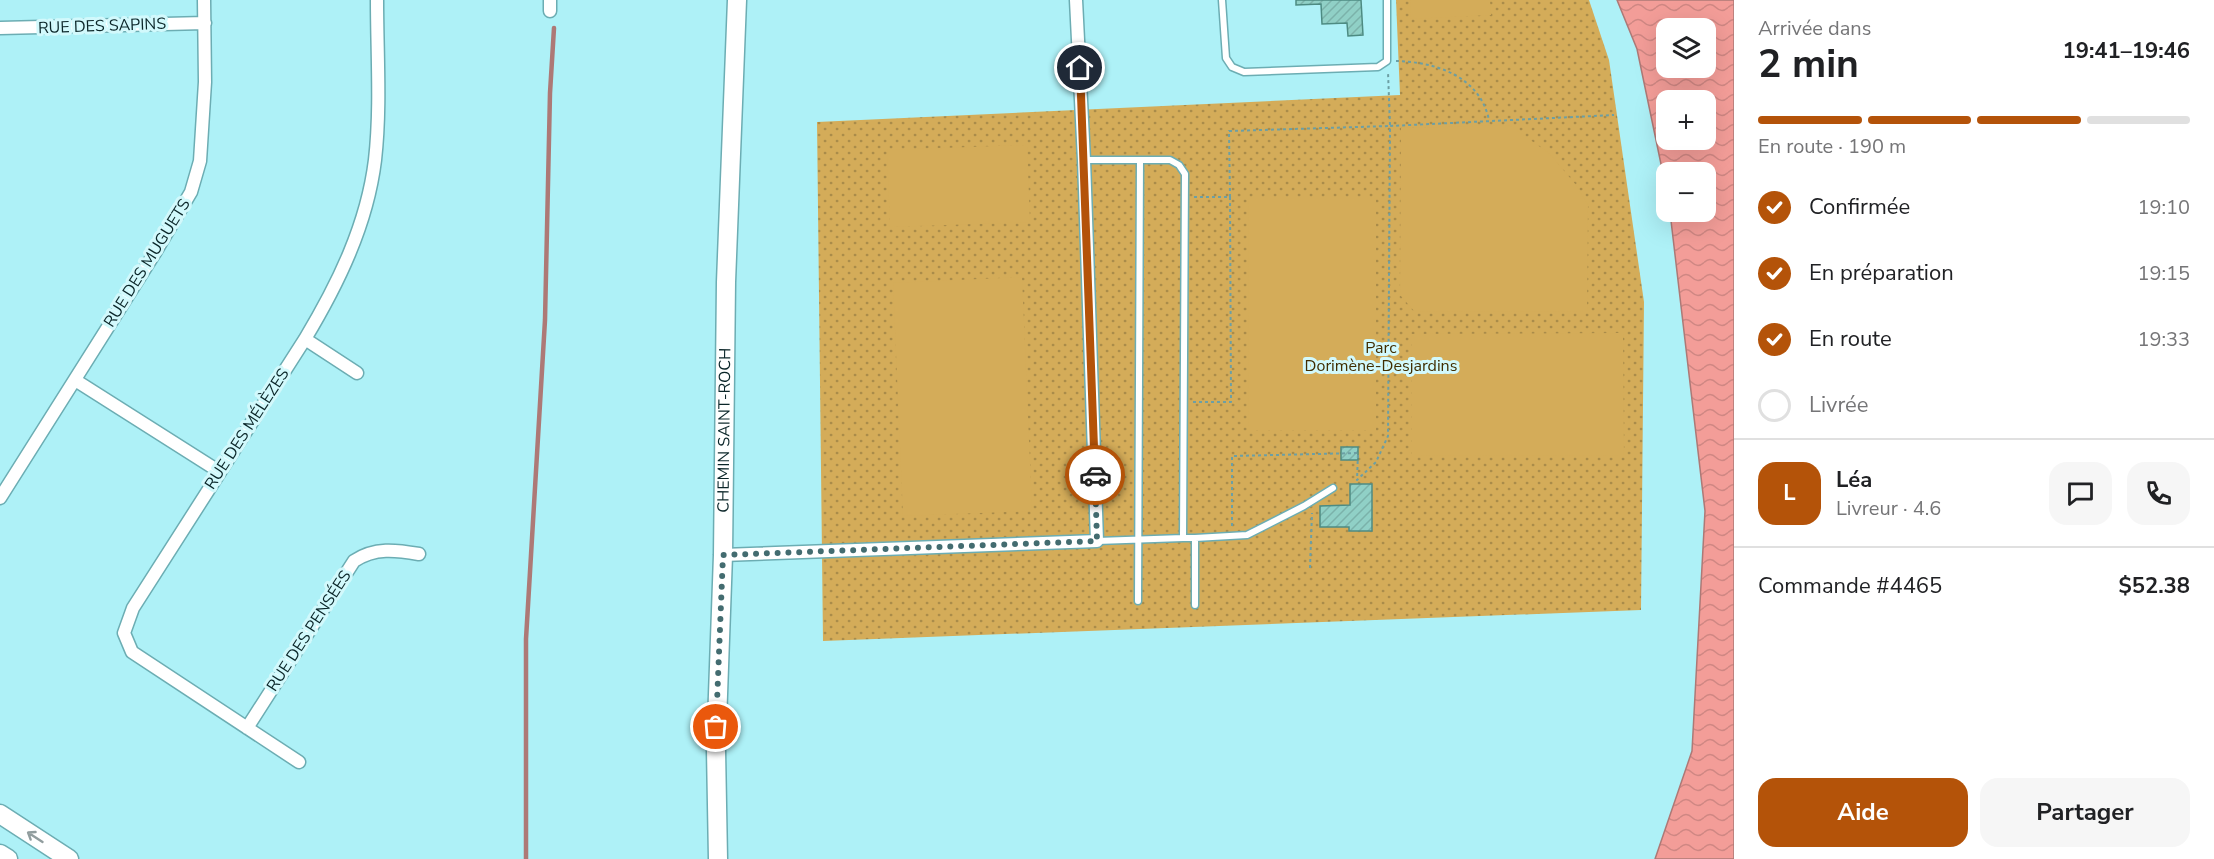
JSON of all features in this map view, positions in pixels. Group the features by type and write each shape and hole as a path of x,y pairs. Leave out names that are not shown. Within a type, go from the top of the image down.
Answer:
{"main road":[{"name":"CHEMIN SAINT-ROCH","path":"718,859 716,738 723,555 726,282 737,0"},
{"path":"0,814 69,859"},
{"path":"0,854 8,859"}],"street":[{"name":"RUE DES MUGUETS","path":"0,498 191,192 200,161 204,0"},
{"name":"RUE DES MÉLÈZES","path":"299,762 132,652 124,633 133,608 154,572 305,339 325,306 347,259 371,183 380,86 377,0"},
{"path":"723,555 1097,541 1076,0"},
{"name":"RUE DES SAPINS","path":"0,28 205,23"},
{"path":"305,339 357,374"},
{"path":"75,380 220,472"},
{"name":"RUE DES PENSÉES","path":"247,728 354,561 365,554 378,551 419,554"}],"lane":[{"path":"1222,0 1226,58 1232,67 1244,72 1378,67 1387,61 1387,0"},
{"path":"1084,160 1170,160 1179,165 1185,174 1183,538"},
{"path":"1138,601 1140,160"},
{"path":"1097,541 1232,538 1247,535 1333,488"},
{"path":"1195,538 1195,605"}],"path":[{"path":"1232,538 1232,456 1358,453 1358,480 1376,462 1388,436 1390,126 1387,61 1436,67 1453,72 1480,96 1489,121"},
{"path":"1184,402 1231,402 1229,131 1614,115"},
{"path":"1185,197 1230,196"},
{"path":"1311,568 1312,501"}],"green space":[{"name":"Parc Dorimène-Desjardins","path":"1396,0 1589,0 1609,60 1644,302 1641,610 823,641 817,122 1400,95"},
{"path":"1410,0 1490,0 1491,15 1411,19"},
{"path":"1509,125 1550,154 1576,185 1588,205 1587,312 1414,311 1400,295 1401,128"},
{"path":"1027,145 1030,222 890,227 887,150"},
{"path":"1249,198 1376,198 1376,430 1248,430"},
{"path":"1022,277 1032,511 903,516 893,283"},
{"path":"1623,333 1624,455 1412,456 1412,334"}],"water":[{"path":"1617,0 1734,0 1734,859 1655,859 1692,751 1705,511 1671,222 1716,222 1716,162 1661,162 1658,150 1716,150 1716,90 1656,90 1656,140 1637,49"}],"building":[{"path":"1296,0 1361,0 1363,35 1348,36 1347,23 1322,24 1321,4 1296,5"},
{"path":"1341,447 1358,447 1358,460 1341,460"},
{"path":"1350,484 1372,484 1372,531 1349,531 1349,527 1320,527 1320,506 1350,505"}],"waterway":[{"path":"526,859 526,639 545,320 550,93 554,28"}],"way so far":[{"path":"716,727 723,555 1097,541 1095,475"}],"route":[{"path":"1080,68 1095,475"}]}
